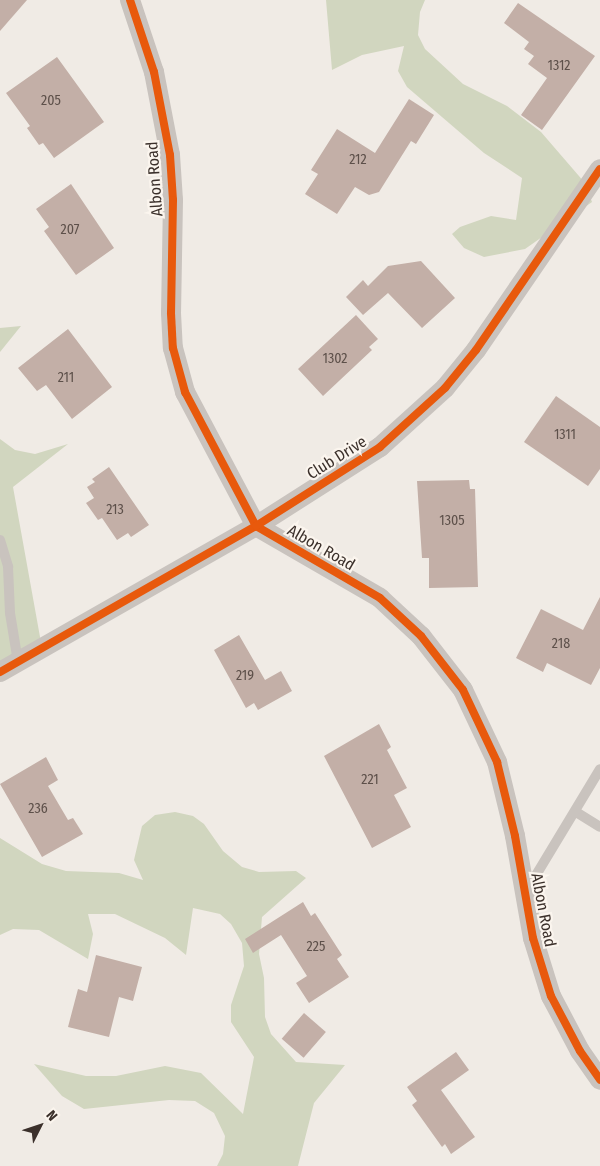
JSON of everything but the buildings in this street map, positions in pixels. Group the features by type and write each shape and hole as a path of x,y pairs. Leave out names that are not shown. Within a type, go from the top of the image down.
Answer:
{"street":[{"name":"Albon Road","path":"130,0 154,72 170,155 174,348 185,392 256,526 380,598 421,636 463,690 496,762 515,836 533,938 551,996 580,1051 600,1080"},
{"name":"Club Drive","path":"0,672 256,526 380,447 446,388 476,350 600,169"}],"lane":[{"path":"0,540 8,567 10,613 18,662"},
{"path":"525,893 576,812 600,769"},
{"path":"576,812 600,827"}],"green space":[{"path":"326,0 425,0 420,12 418,35 425,49 463,84 507,106 541,132 585,183 592,202 525,249 484,257 464,248 452,234 460,227 491,216 516,220 522,178 484,153 407,87 398,71 404,46 362,55 332,70"},
{"path":"21,326 0,352 0,328"},
{"path":"0,439 15,450 35,454 68,444 13,487 42,648 0,674"},
{"path":"175,812 193,816 204,824 223,851 242,867 259,872 296,871 306,878 262,917 259,954 264,978 265,1017 271,1034 296,1062 345,1065 314,1103 298,1166 217,1166 223,1154 225,1136 214,1113 195,1101 169,1100 84,1109 62,1096 34,1064 86,1076 116,1076 165,1066 201,1073 243,1114 254,1057 231,1022 231,1005 244,966 242,943 231,924 220,914 193,908 186,955 165,938 115,914 88,914 93,934 88,959 39,930 13,929 0,935 0,838 42,864 66,871 119,873 143,880 134,860 142,826 155,815"}],"cycle path":[{"path":"130,0 154,72 170,155 173,200 171,313 173,348 185,392 256,526 380,598 421,636 463,690 497,762 515,836 533,938 551,996 580,1051 600,1080"},
{"path":"0,672 256,526 380,447 445,388 476,350 600,169"}]}
